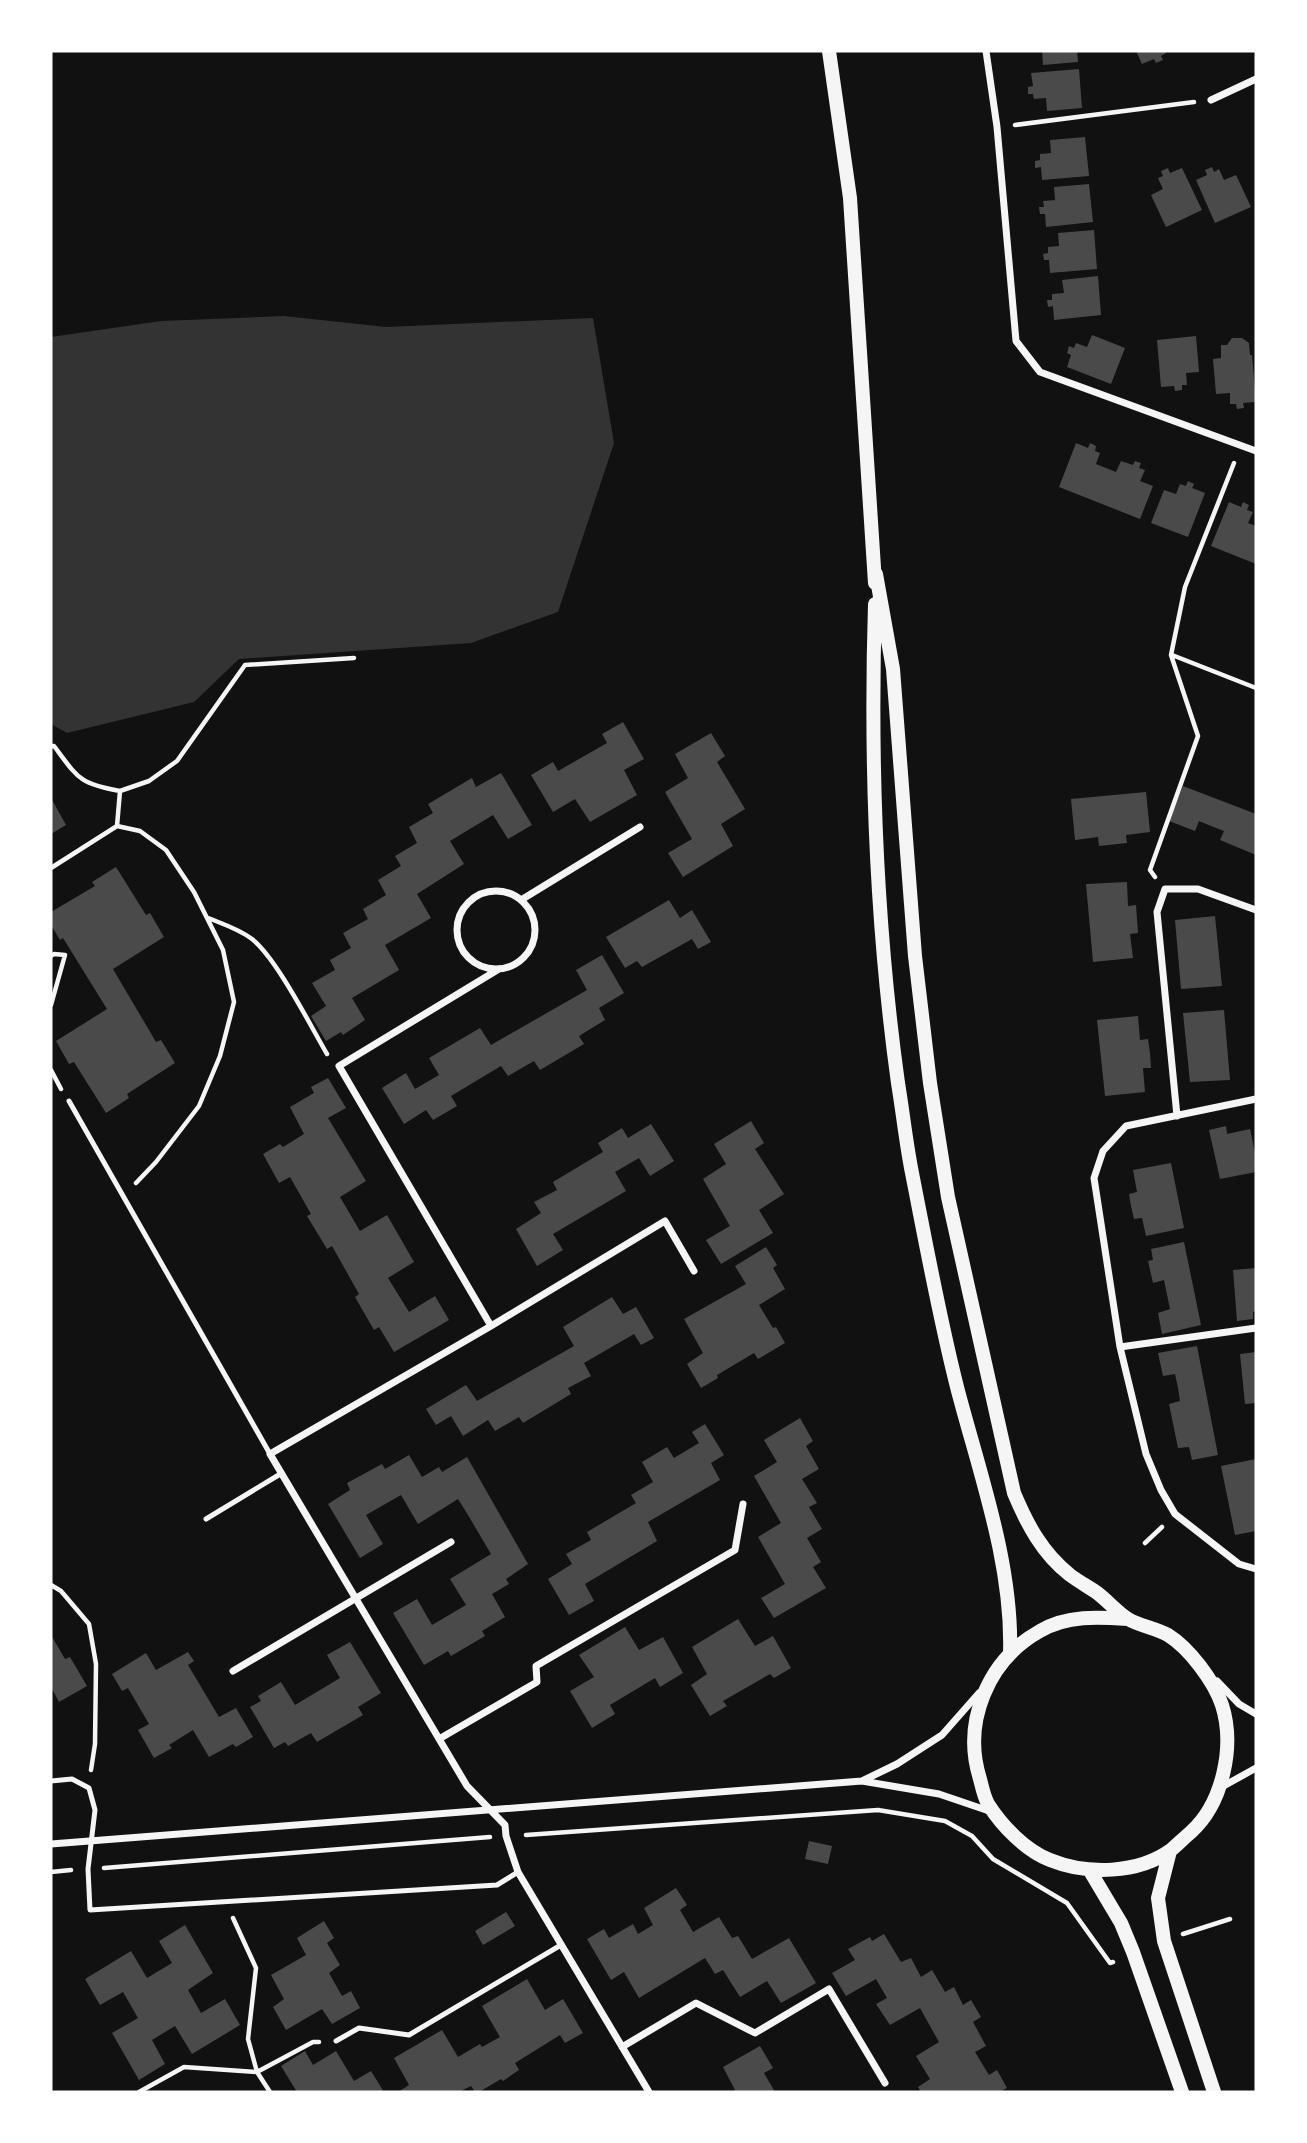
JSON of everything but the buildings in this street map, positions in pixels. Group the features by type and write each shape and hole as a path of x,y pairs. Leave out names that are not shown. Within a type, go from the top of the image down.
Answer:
{"main road":[{"path":"829,51 850,198 876,573 873,679 876,841 889,1015 919,1209 952,1367 1001,1553 1011,1620 1010,1653"},
{"path":"876,573 893,669 915,956 930,1083 951,1209 1014,1493 1029,1528 1047,1553 1068,1574 1097,1593 1128,1619 1169,1636 1201,1666 1222,1705 1227,1749 1220,1788 1199,1824 1170,1851 1132,1867 1090,1871 1048,1860 1013,1836 996,1814 987,1802 974,1761 975,1722 987,1685 1010,1653 1042,1630 1084,1617 1128,1619"},
{"path":"1170,1851 1158,1899 1164,1941 1214,2092"},
{"path":"1090,1871 1121,1923 1182,2092"}],"street":[{"path":"986,51 997,127 1016,341 1040,372 1256,452"},
{"path":"1210,100 1256,79"},
{"path":"521,900 640,827"},
{"path":"1177,1116 1157,912 1166,889 1198,889 1256,910"},
{"path":"498,891 521,900 530,911 534,923 535,936 523,959 512,966 499,969 486,968 474,962 465,954 459,943 459,918 474,898 485,892 498,891"},
{"path":"491,1326 339,1066 499,969"},
{"path":"1256,1100 1126,1126 1103,1151 1094,1178 1120,1347 1146,1454 1161,1490 1175,1514 1239,1564 1256,1569"},
{"path":"649,2092 518,1872 505,1825 467,1786 270,1454 665,1221 694,1270"},
{"path":"1120,1347 1256,1328"},
{"path":"439,1739 537,1682 536,1666 734,1550 743,1504"},
{"path":"233,1671 451,1542"},
{"path":"1201,1666 1239,1704 1256,1714"},
{"path":"862,1781 942,1735 987,1685"},
{"path":"1220,1788 1256,1768"},
{"path":"51,1844 862,1781 939,1794 996,1814"},
{"path":"622,2047 696,2003 755,2033 830,1989 885,2083"}],"lane":[{"path":"69,1101 270,1454"},
{"path":"206,1519 282,1473"},
{"path":"51,1781 72,1779 89,1788 95,1810 88,1869 90,1910 497,1885 518,1872"},
{"path":"336,2041 359,2028 409,2035 561,1945"}],"path":[{"path":"997,127 1210,100"},
{"path":"1166,889 1150,870 1198,736 1171,655 1185,587 1240,446"},
{"path":"1171,655 1256,688"},
{"path":"51,746 54,746 78,778 98,787 120,791 149,781 177,761 245,665 355,658"},
{"path":"117,826 120,791"},
{"path":"51,868 117,826 139,831 166,850 194,892 223,950 234,1002 220,1056 199,1106 156,1162 123,1197"},
{"path":"207,918 235,928 254,940 276,969 327,1054 339,1066"},
{"path":"51,957 54,954 65,955 51,1005"},
{"path":"51,1585 61,1591 89,1624 96,1664 95,1744 89,1788"},
{"path":"51,1872 878,1810 945,1821 972,1836 993,1859 1067,1903 1110,1963 1133,1952"},
{"path":"226,1902 256,1968 248,2039 257,2072 270,2092"},
{"path":"1164,1941 1230,1919"},
{"path":"139,2092 184,2067 257,2072 313,2042 336,2041"}],"shaded area":[{"path":"284,316 386,327 593,318 614,443 558,612 471,643 239,659 194,702 67,733 51,724 51,337 161,321"}]}
